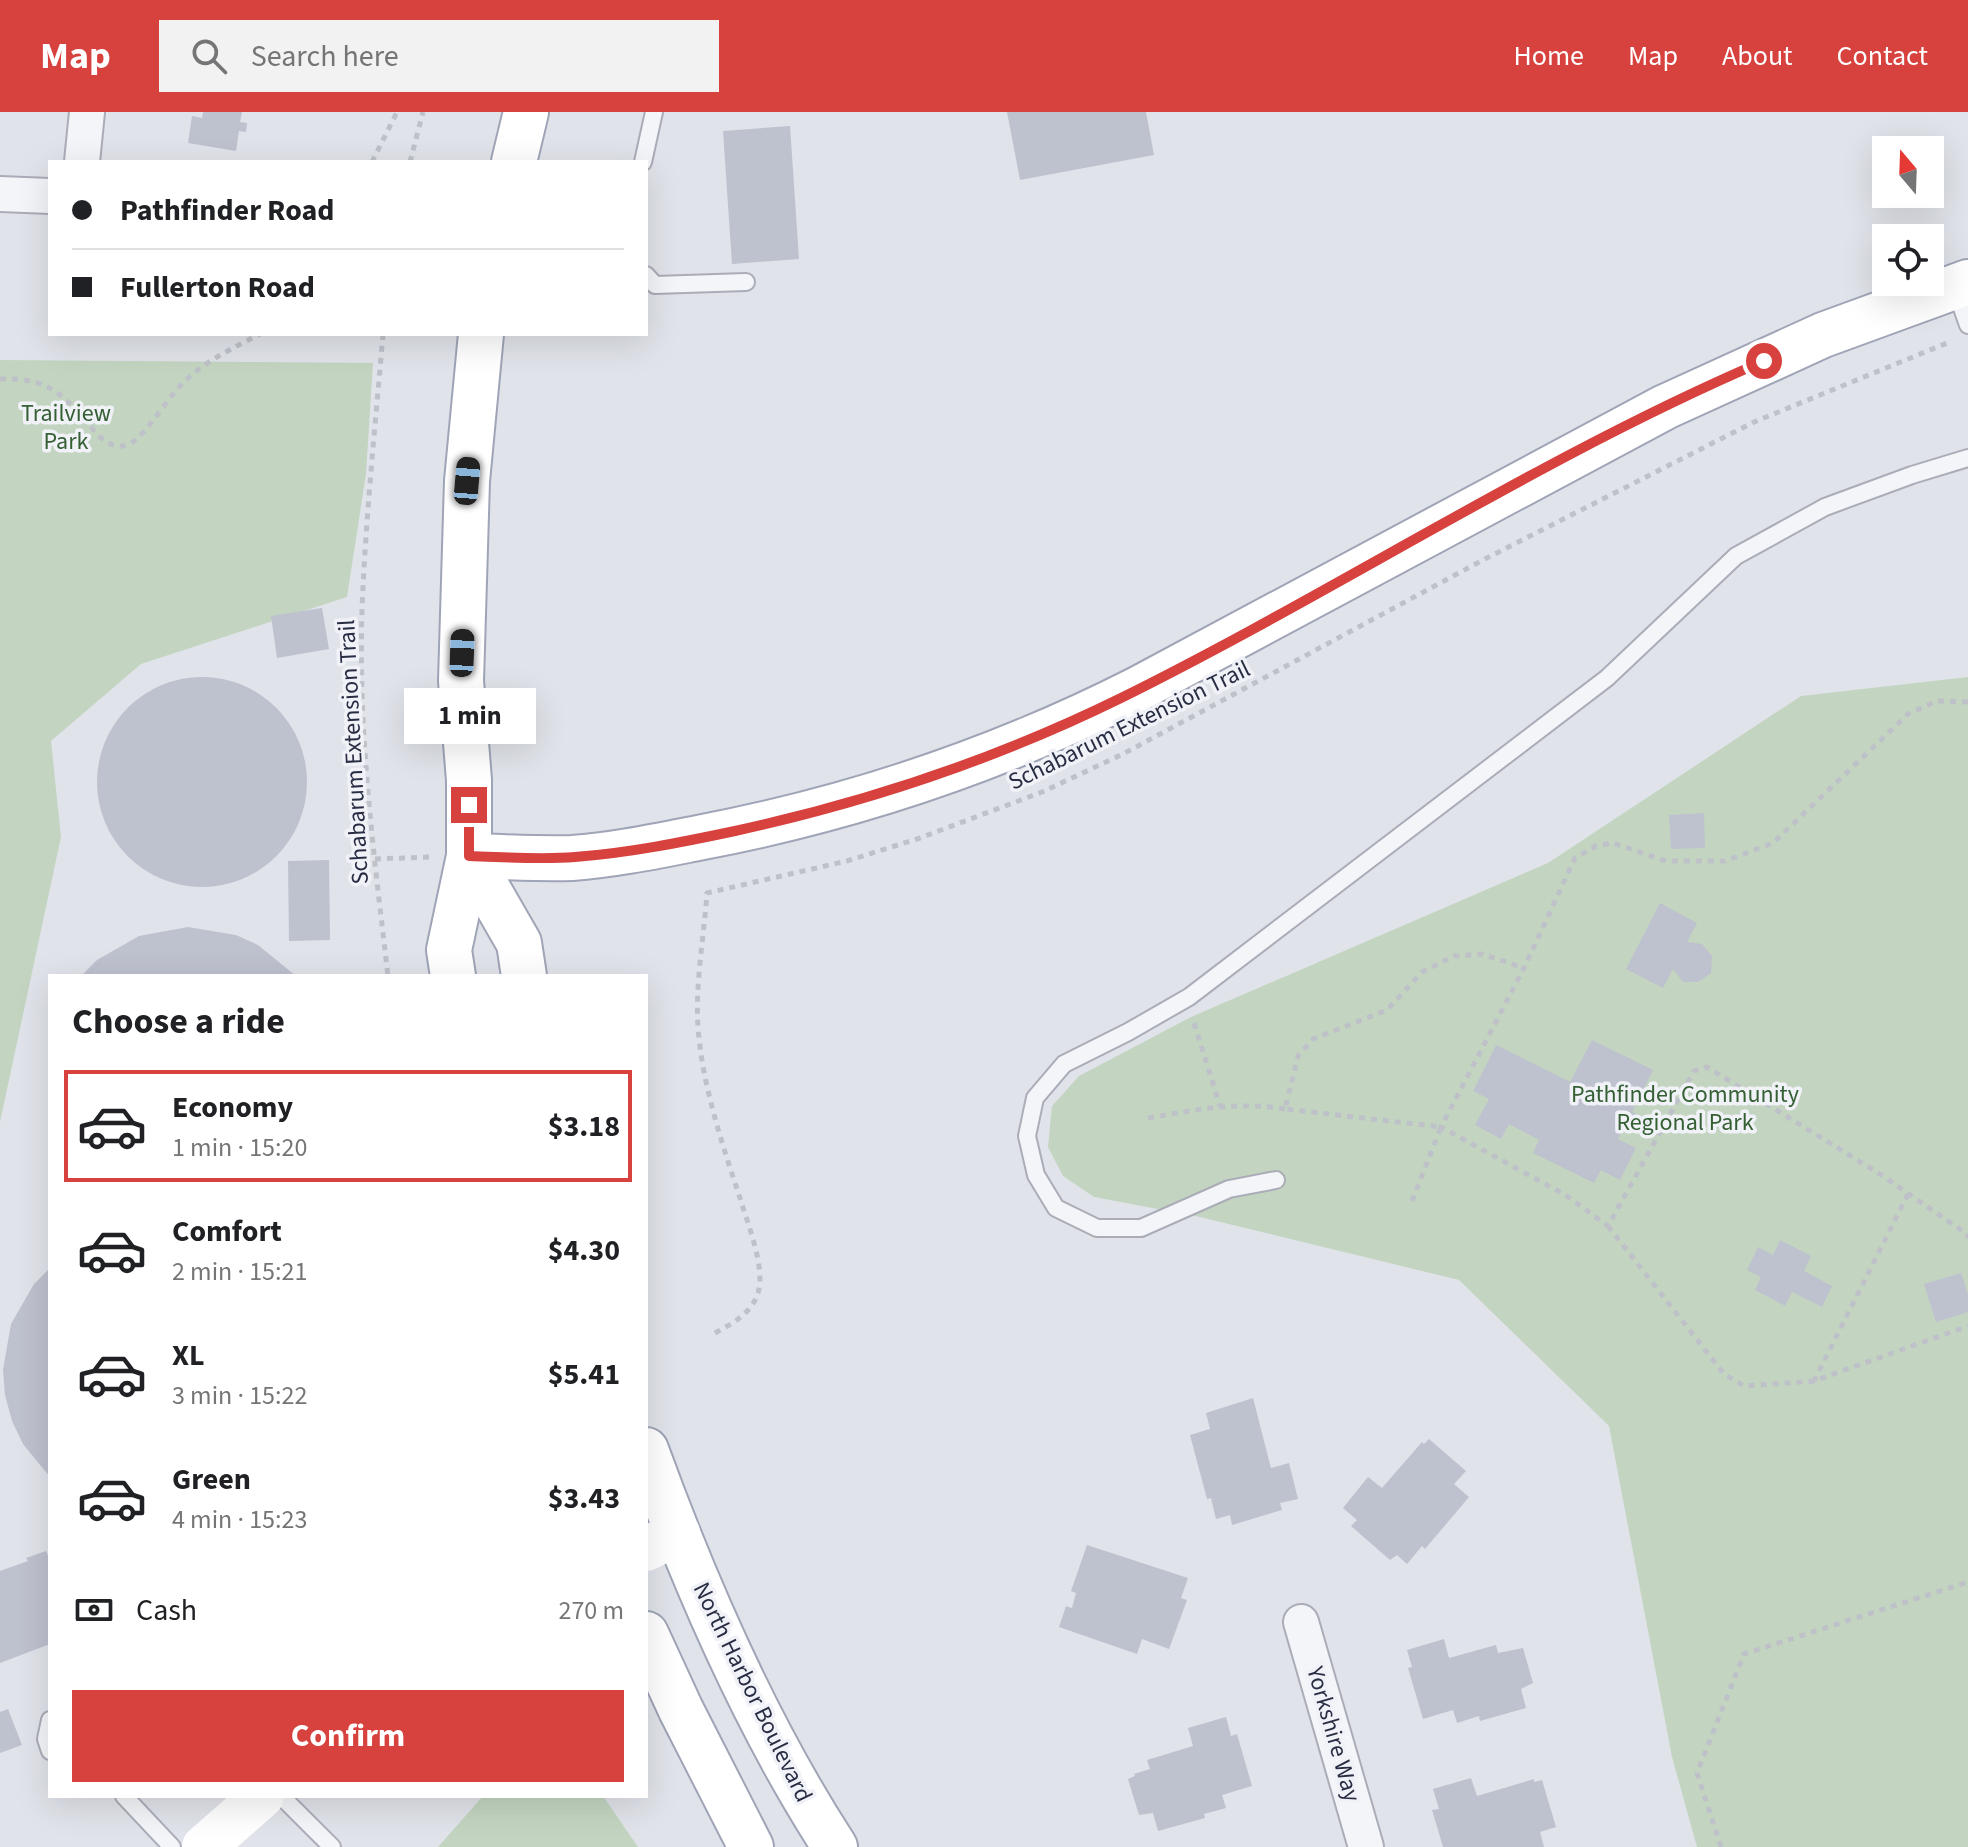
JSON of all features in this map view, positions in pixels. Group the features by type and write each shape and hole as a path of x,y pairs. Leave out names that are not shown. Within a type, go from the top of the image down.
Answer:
{"main road":[{"path":"514,160 526,112"},
{"path":"469,856 572,858 718,834 838,806 983,758 1138,689 1665,407 1823,335 1963,298"},
{"path":"453,974 449,950 469,856 469,780 461,681 467,481 481,336"},
{"path":"469,856 519,943 524,974"},
{"name":"North Harbor Boulevard","path":"648,1461 662,1541 735,1663 810,1808 835,1847"},
{"path":"648,1638 751,1847"},
{"path":"204,1847 260,1798"}],"street":[{"path":"82,160 87,112"},
{"path":"0,194 48,196"},
{"name":"Yorkshire Way","path":"1301,1622 1366,1847"}],"lane":[{"path":"643,160 654,112"},
{"path":"648,277 655,285 746,282"},
{"path":"1276,1180 1229,1189 1141,1228 1097,1228 1056,1208 1036,1175 1027,1136 1035,1098 1064,1064 1183,1000 1607,678 1736,556 1825,507 1968,458"},
{"path":"126,1798 172,1847"},
{"path":"283,1798 332,1847"}],"path":[{"path":"373,160 397,112"},
{"path":"411,160 423,112"},
{"path":"0,379 31,379 53,388 100,437 112,446 121,447 144,434 169,397 189,377 256,336"},
{"name":"Schabarum Extension Trail","path":"383,336 363,590 363,709 388,974"},
{"name":"Schabarum Extension Trail","path":"715,1333 749,1311 759,1291 753,1241 705,1075 698,1028 698,991 707,893 847,861 1042,792 1123,754 1481,561 1754,422 1953,341"},
{"path":"1412,1201 1441,1127 1524,968 1575,858 1596,846 1613,843 1666,861 1725,861 1773,843 1908,714 1937,701 1968,702"},
{"path":"375,859 469,856"},
{"path":"1285,1109 1298,1056 1313,1039 1387,1010 1422,972 1454,956 1482,954 1524,968"},
{"path":"1183,1000 1206,1056 1220,1106"},
{"path":"1608,1226 1694,1071 1707,1067 1908,1194 1967,1234 1968,1238"},
{"path":"1148,1118 1220,1106 1257,1104 1441,1127 1567,1196 1608,1226 1724,1374 1744,1386 1814,1381 1968,1326"},
{"path":"1814,1381 1908,1194"},
{"path":"1721,1847 1697,1773 1744,1654 1968,1582"}],"green space":[{"name":"Trailview Park","path":"0,360 373,363 366,474 347,597 141,664 51,741 61,837 0,1122"},
{"name":"Pathfinder Community Regional Park","path":"1968,677 1968,1847 1697,1847 1672,1757 1609,1426 1459,1280 1200,1217 1094,1197 1063,1176 1048,1147 1052,1106 1079,1076 1191,1017 1548,863 1801,696"},
{"path":"481,1798 604,1798 638,1847 438,1847"}],"building":[{"path":"203,112 242,112 240,122 247,123 246,132 239,131 236,151 188,143 192,116 202,118"},
{"path":"1007,112 1146,112 1154,155 1020,180"},
{"path":"790,126 799,259 732,264 723,131"},
{"path":"322,608 329,649 277,658 271,616"},
{"path":"202,677 242,685 261,694 276,708 290,723 299,742 307,782 299,822 290,841 276,856 261,870 242,879 202,887 162,879 143,870 128,856 114,841 105,822 97,782 105,742 114,723 128,708 143,694 162,685"},
{"path":"1704,813 1705,848 1671,849 1669,815"},
{"path":"329,860 330,940 289,941 288,861"},
{"path":"1660,903 1697,923 1687,942 1702,944 1712,956 1711,973 1698,982 1683,982 1673,969 1663,988 1626,969"},
{"path":"188,927 236,935 258,945 294,974 83,974 97,960 139,936"},
{"path":"1592,1040 1653,1070 1632,1112 1641,1116 1633,1130 1625,1125 1618,1139 1636,1148 1620,1180 1601,1170 1594,1183 1533,1153 1539,1140 1509,1124 1501,1139 1475,1125 1489,1099 1473,1091 1496,1045 1570,1082"},
{"path":"1780,1240 1811,1256 1804,1271 1832,1286 1822,1307 1792,1292 1785,1306 1755,1290 1761,1277 1747,1270 1758,1247 1773,1255"},
{"path":"48,1270 48,1475 23,1444 12,1421 3,1370 11,1324 34,1284"},
{"path":"1961,1273 1968,1294 1968,1312 1936,1322 1924,1284"},
{"path":"1253,1398 1271,1468 1289,1463 1298,1499 1280,1503 1282,1510 1232,1525 1230,1515 1216,1519 1211,1498 1207,1499 1190,1435 1210,1429 1206,1413"},
{"path":"1429,1439 1466,1471 1454,1484 1469,1497 1425,1549 1422,1546 1407,1564 1397,1555 1390,1560 1351,1526 1357,1520 1343,1508 1368,1477 1382,1488 1422,1442 1424,1444"},
{"path":"1087,1545 1188,1578 1181,1598 1187,1600 1169,1649 1142,1639 1137,1654 1059,1627 1066,1606 1072,1608 1076,1593 1071,1591"},
{"path":"46,1551 48,1556 48,1645 0,1663 0,1571 28,1561 26,1558"},
{"path":"1444,1639 1449,1658 1496,1645 1498,1653 1523,1648 1533,1683 1521,1689 1526,1708 1480,1721 1479,1716 1457,1723 1453,1710 1423,1719 1408,1668 1412,1667 1407,1650"},
{"path":"8,1709 22,1745 0,1753 0,1712"},
{"path":"1226,1717 1231,1736 1237,1734 1252,1786 1222,1795 1226,1808 1204,1814 1205,1818 1158,1831 1153,1813 1139,1815 1128,1779 1150,1769 1147,1760 1193,1746 1188,1728"},
{"path":"1471,1778 1477,1796 1534,1779 1534,1782 1542,1780 1556,1827 1540,1832 1544,1847 1443,1847 1432,1810 1439,1809 1433,1789"}],"route":[{"path":"469,805 469,856 572,858 755,827 892,790 983,758 1119,698 1612,434 1764,361"}]}
